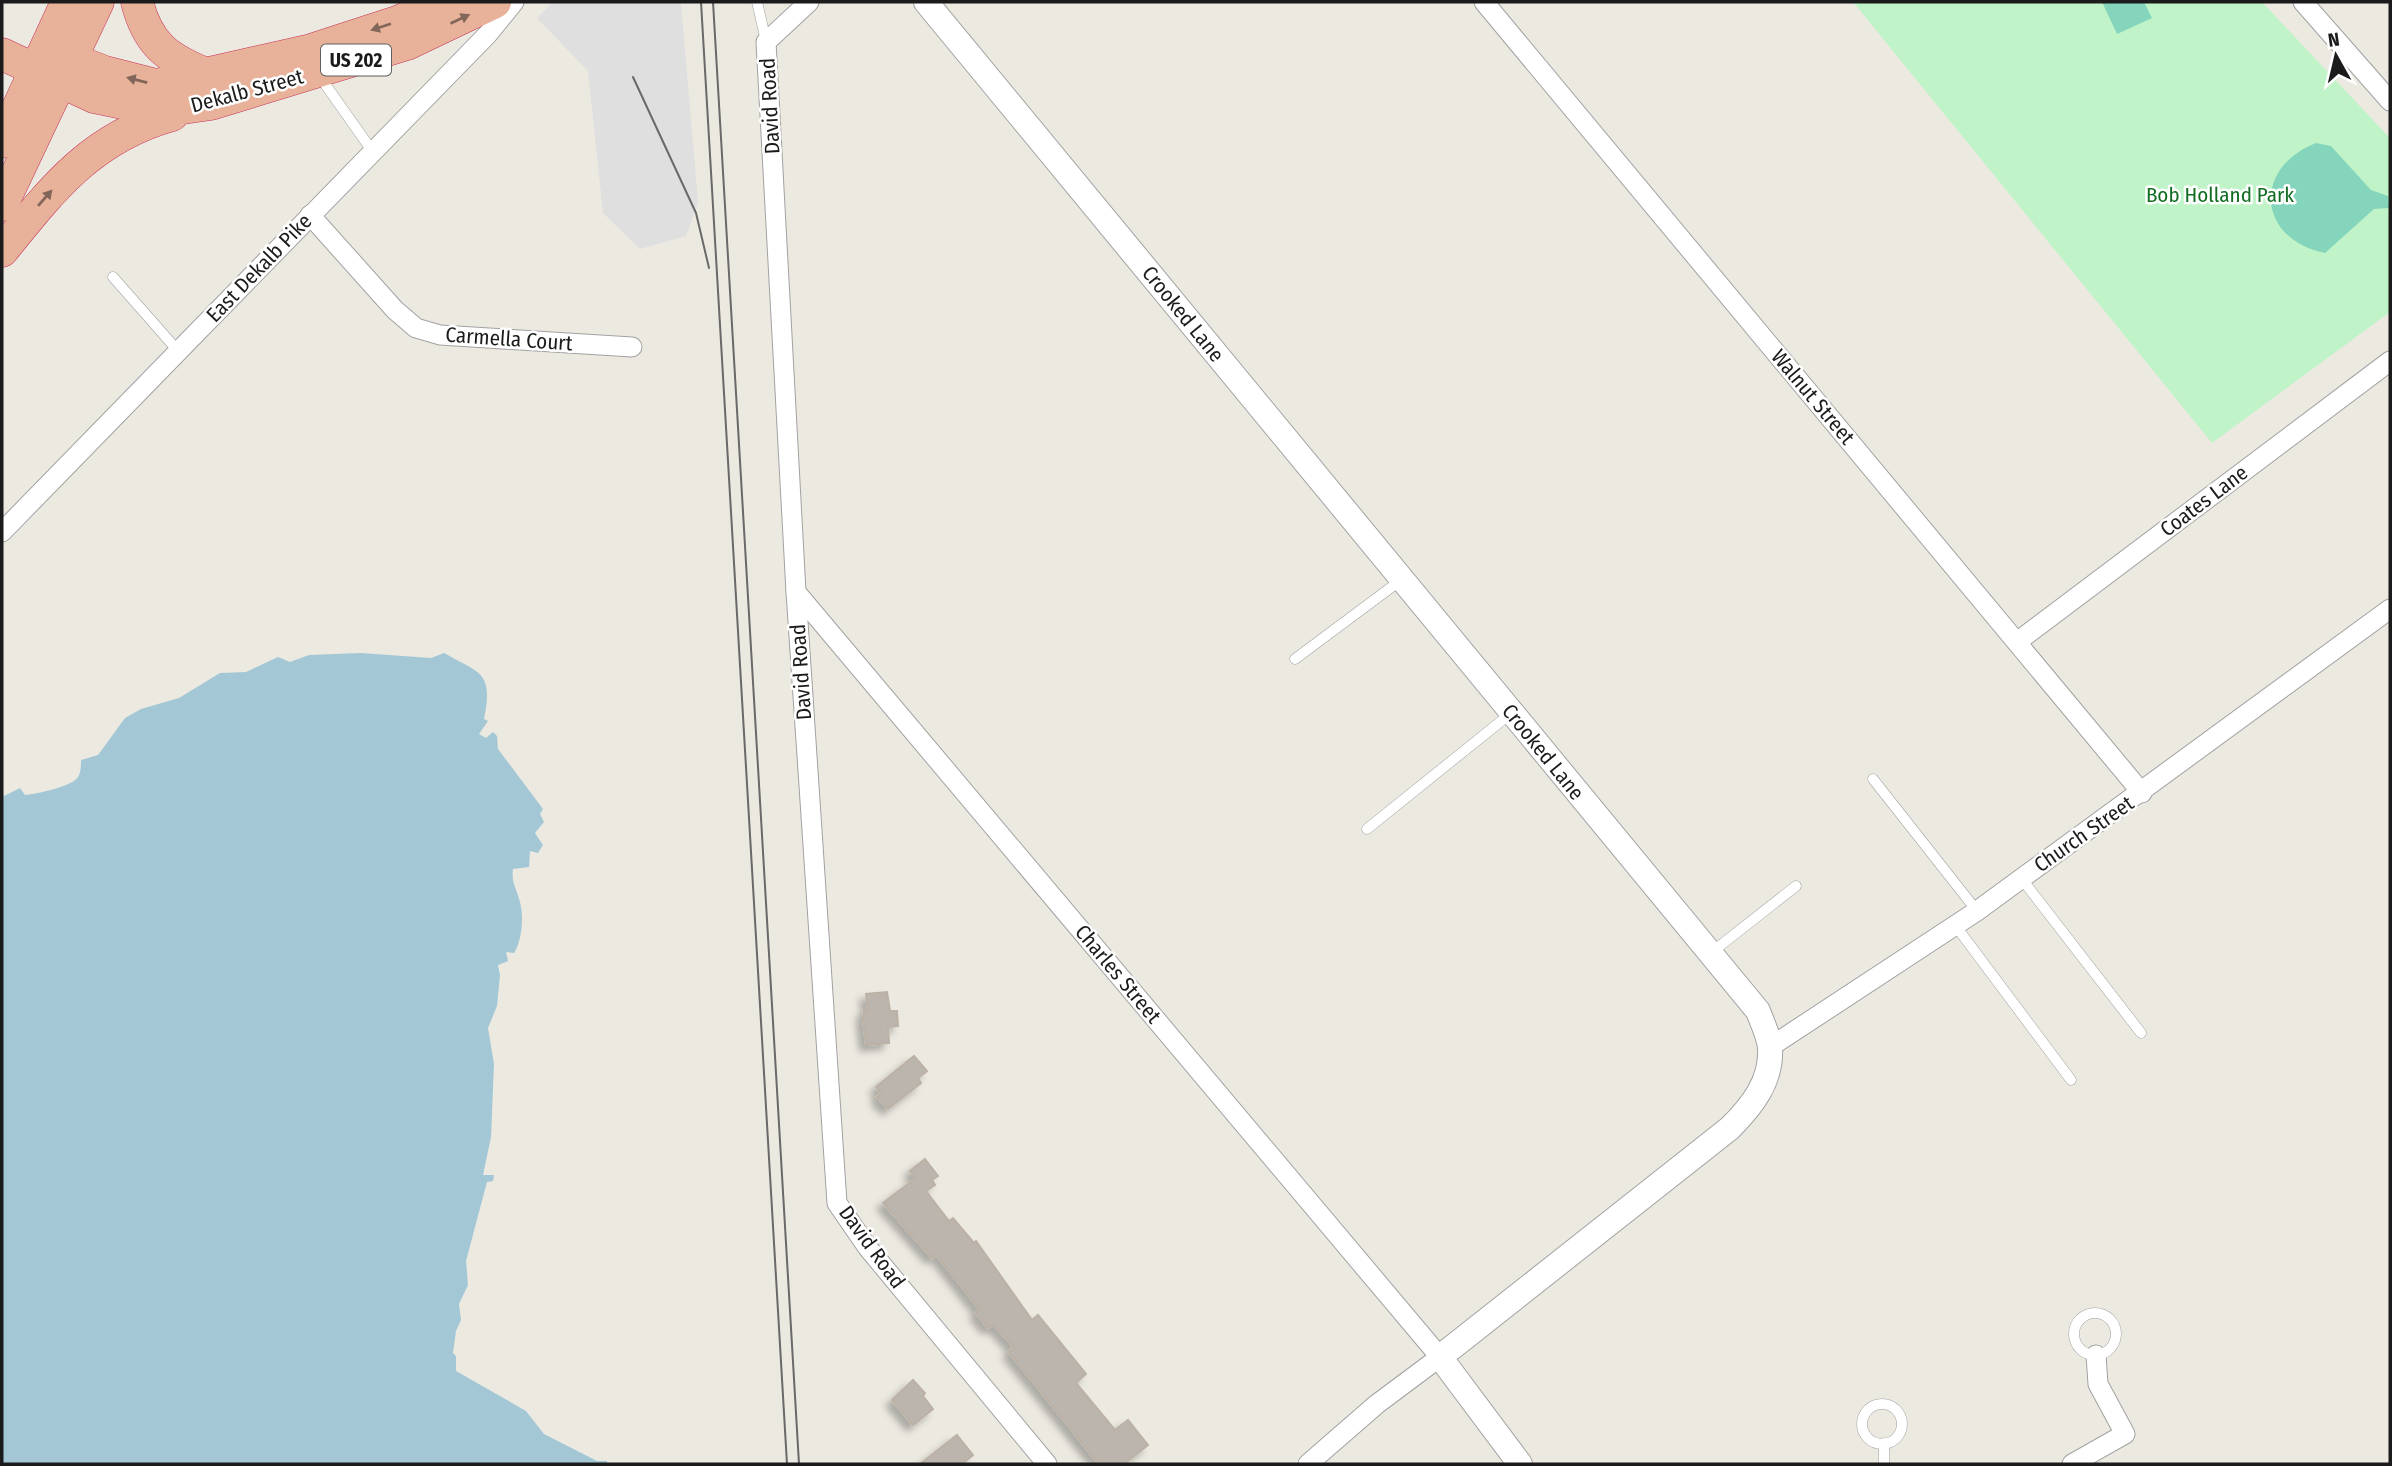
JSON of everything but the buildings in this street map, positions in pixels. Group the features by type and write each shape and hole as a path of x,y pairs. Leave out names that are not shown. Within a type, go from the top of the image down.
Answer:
{"highway":[{"path":"2,205 52,65 67,2"},
{"path":"2,142 52,65 98,2"},
{"path":"2,251 49,193 89,155 137,125 210,90 168,56 143,26 137,2"},
{"name":"Dekalb Street","path":"314,61 444,2"},
{"name":"Dekalb Street","path":"2,54 52,65 94,96 162,111 210,90 314,61 407,44 495,2"}],"street":[{"name":"East Dekalb Pike","path":"2,532 488,34 514,2"},
{"name":"David Road","path":"809,2 766,42 796,592 837,1203 868,1248 1047,1464"},
{"name":"Walnut Street","path":"1484,2 2142,793"},
{"path":"2303,2 2390,101"},
{"name":"Crooked Lane","path":"929,3 1511,714 1758,1011 1770,1047 1765,1081 1752,1106 1730,1128 1440,1357"},
{"name":"Carmella Court","path":"310,215 358,271 416,328 440,335 632,347"},
{"name":"Coates Lane","path":"2017,642 2390,361"},
{"name":"Charles Street","path":"796,592 1440,1357"},
{"name":"Church Street","path":"1770,1047 1977,911 2142,793 2390,609"},
{"path":"2072,1464 2125,1434 2098,1384 2096,1355"},
{"path":"1308,1464 1377,1404 1440,1357 1520,1464"}],"lane":[{"path":"757,2 766,42"},
{"path":"314,61 373,152"},
{"path":"113,277 179,352"},
{"path":"1295,659 1401,580"},
{"path":"1367,828 1511,714"},
{"path":"1873,779 1977,911"},
{"path":"2021,878 2141,1032"},
{"path":"1709,954 1796,886"},
{"path":"1955,925 2071,1080"},
{"path":"2094,1313 2109,1319 2116,1333 2111,1348 2096,1355 2081,1350 2074,1335 2079,1320 2094,1313"},
{"path":"1880,1404 1895,1408 1902,1422 1898,1436 1884,1444 1870,1439 1862,1426 1867,1411 1880,1404"},
{"path":"1884,1444 1884,1464"}],"green space":[{"name":"Bob Holland Park","path":"1853,2 2262,2 2390,138 2390,312 2212,443"},
{"path":"2102,2 2144,2 2152,18 2117,34"},
{"path":"2316,143 2331,146 2371,190 2388,196 2389,208 2374,209 2325,253 2302,245 2286,233 2275,219 2271,202 2273,185 2281,169 2295,154"}],"shaded area":[{"path":"553,2 681,2 698,203 686,236 640,249 603,213 588,71 537,18"}],"water":[{"path":"361,653 431,658 444,653 481,675 487,691 484,719 488,721 479,734 486,738 493,732 497,736 498,749 543,809 540,814 544,822 535,833 543,845 538,853 530,851 529,867 513,869 521,908 520,936 514,953 506,952 508,961 498,965 500,975 497,1006 488,1028 494,1064 491,1137 483,1175 494,1175 493,1181 487,1182 466,1261 468,1285 459,1304 461,1320 456,1331 453,1353 456,1356 456,1371 526,1411 544,1434 597,1461 607,1461 607,1464 2,1464 2,797 20,788 25,795 46,791 75,780 81,769 81,760 98,755 125,718 141,709 179,698 220,673 246,672 278,657 290,662 309,655"}],"tram line":[{"path":"701,2 787,1464"},
{"path":"713,2 799,1464"},
{"path":"633,77 696,213 709,268"}]}
